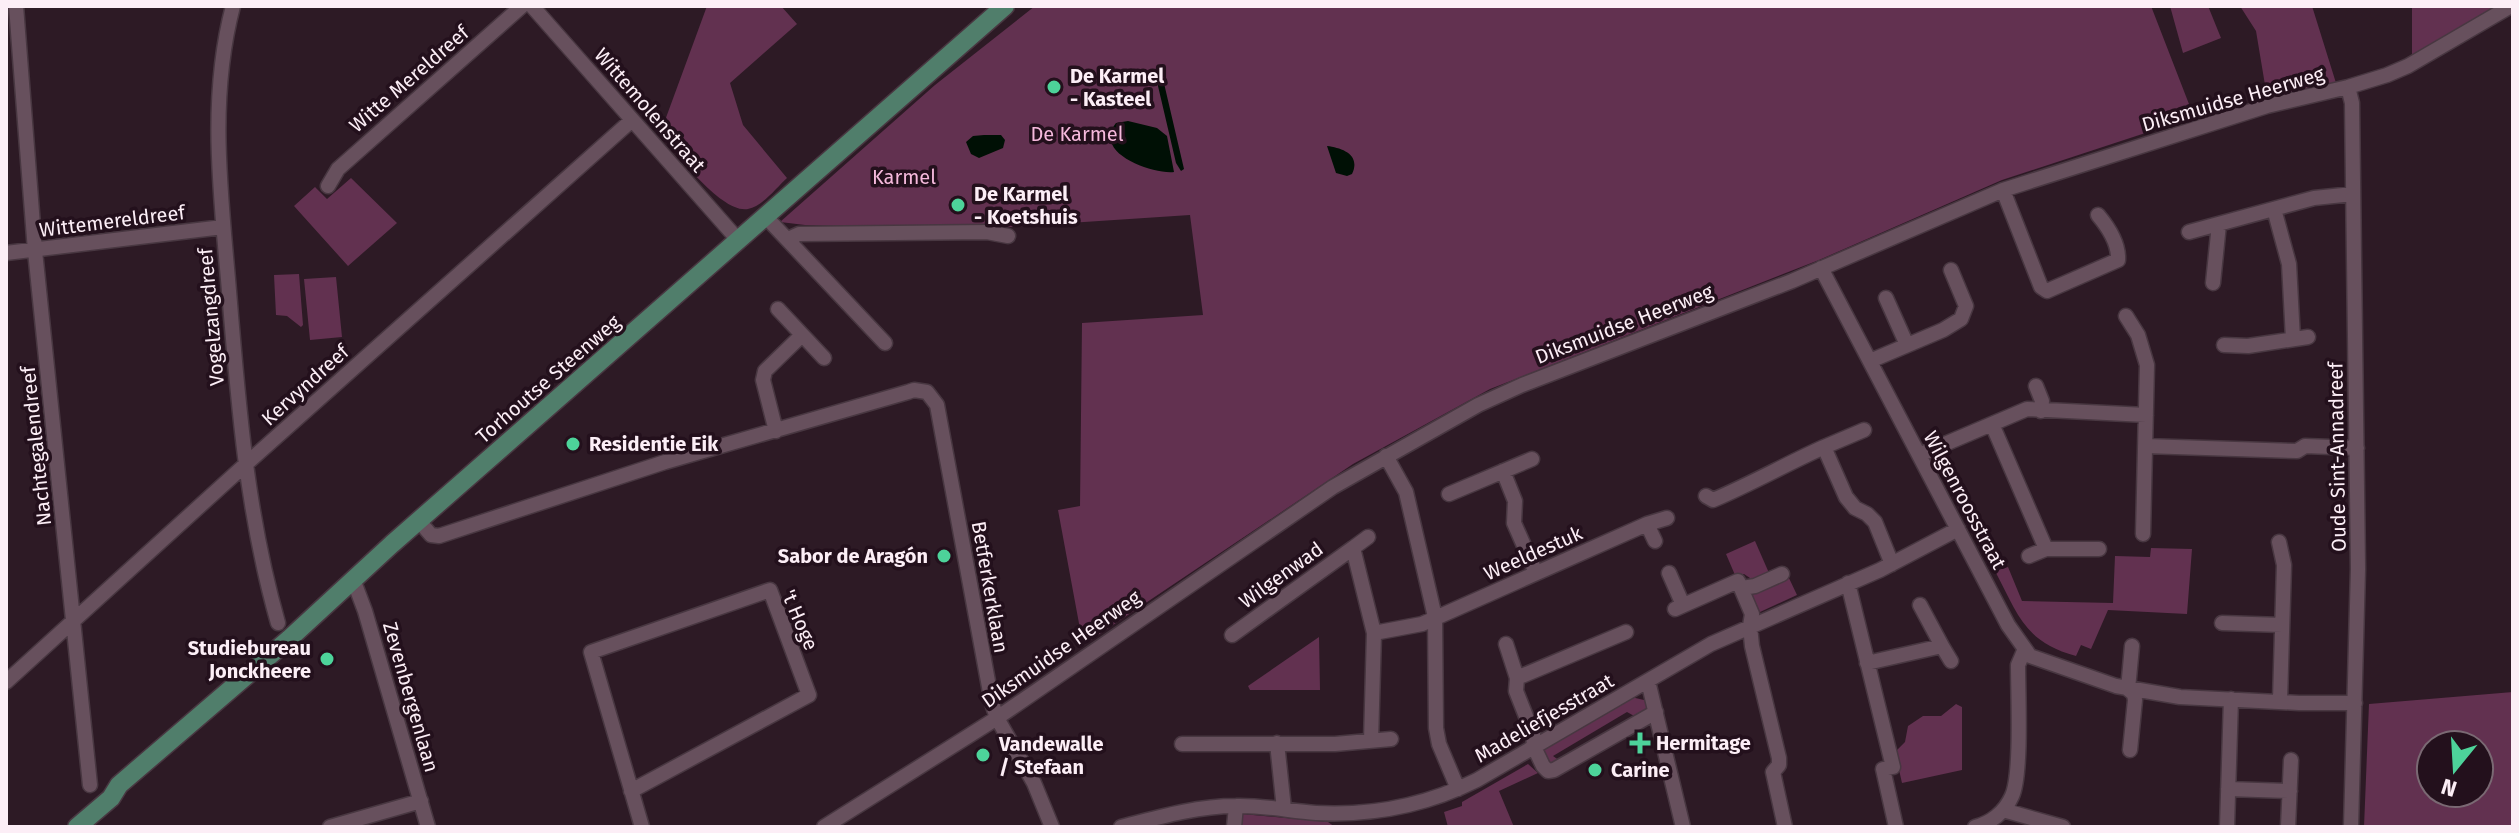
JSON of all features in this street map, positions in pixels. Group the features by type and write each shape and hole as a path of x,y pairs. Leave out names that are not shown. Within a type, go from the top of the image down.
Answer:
{"main road":[{"name":"Torhoutse Steenweg","path":"63,827 105,791 119,785 289,639 353,579 1005,6"},
{"name":"Torhoutse Steenweg","path":"77,827 111,798 119,785"}],"street":[{"name":"Nachtegalendreef","path":"16,6 35,251 90,785"},
{"name":"Vogelzangdreef","path":"233,6 220,67 218,166 239,413 258,543 278,623"},
{"name":"Witte Mereldreef","path":"328,186 338,169 522,6"},
{"name":"Wittemolenstraat","path":"532,6 739,241"},
{"name":"Diksmuidse Heerweg","path":"824,827 997,718 1290,515 1386,456 1478,405 1821,268 2003,190 2267,106 2348,87 2408,66 2511,6"},
{"name":"Oude Sint-Annadreef","path":"2348,87 2352,103 2357,448 2351,827"},
{"name":"Kervyndreef","path":"6,682 632,120"},
{"path":"2003,190 2041,287 2047,291 2118,260 2108,226 2098,215"},
{"path":"2189,232 2314,198 2353,194"},
{"path":"2224,345 2248,346 2301,338 2289,264 2274,209"},
{"path":"766,217 885,343"},
{"path":"2213,283 2219,224"},
{"name":"Wittemereldreef","path":"6,253 223,227"},
{"path":"788,239 799,234 976,232 1008,236"},
{"name":"Wilgenroosstraat","path":"1821,268 2024,651"},
{"path":"1870,361 1943,330 1961,319 1966,306 1951,270"},
{"path":"1886,298 1907,345"},
{"path":"778,309 824,358"},
{"path":"2126,316 2138,335 2147,374 2143,534"},
{"path":"419,521 431,535 439,536 665,462 776,431 764,382 765,371 802,335"},
{"path":"2036,386 2042,401 2041,411"},
{"name":"Betferkerklaan","path":"776,431 914,390 927,392 937,405 997,718 1034,783 1052,827"},
{"path":"1919,455 2027,409 2146,415"},
{"path":"1992,424 2046,549"},
{"path":"1706,496 1713,500 1724,496 1864,430"},
{"path":"2145,446 2297,451 2305,446 2357,448"},
{"path":"1824,447 1846,497 1855,508 1875,522 1892,564"},
{"path":"1386,456 1406,492 1435,617 1436,728 1439,744 1458,789"},
{"path":"1449,494 1532,459"},
{"path":"1503,471 1515,501 1514,523 1536,573"},
{"name":"Weeldestuk","path":"1435,617 1667,518"},
{"path":"1647,524 1655,541"},
{"name":"Madeliefjesstraat","path":"1121,827 1180,812 1236,806 1284,809 1344,820 1398,808 1458,789 1711,644 1892,564 1958,529"},
{"name":"Wilgenwad","path":"1232,635 1368,537"},
{"path":"2279,542 2284,565 2280,700"},
{"name":"Wilgenwad","path":"1353,548 1374,633 1371,741"},
{"path":"2029,556 2046,549 2099,549"},
{"path":"1669,573 1679,607 1738,581 1742,588 1752,614 1752,646 1779,758 1779,765 1773,772 1785,827"},
{"path":"1742,588 1755,586 1782,574"},
{"name":"Zevenbergenlaan","path":"353,579 428,827"},
{"path":"1848,583 1893,767 1883,769 1896,827"},
{"name":"'t Hoge","path":"631,791 809,695 770,590 591,652 631,791 642,827"},
{"path":"1920,605 1951,661"},
{"path":"1374,633 1422,624 1435,617"},
{"path":"2222,623 2282,625"},
{"path":"1517,678 1616,631"},
{"path":"1506,644 1517,678 1516,691 1533,734 1534,747 1548,771 1656,712"},
{"path":"1867,663 1942,646"},
{"path":"2128,689 2132,646"},
{"path":"1975,827 1989,822 2012,797 2017,776 2018,665 2024,651 2038,660 2099,682 2163,695 2355,703"},
{"path":"1648,681 1683,827"},
{"path":"2128,689 2135,700 2130,750"},
{"path":"2227,827 2231,699"},
{"path":"1182,744 1335,744 1391,739"},
{"path":"1277,743 1284,809"},
{"path":"2288,827 2291,760"},
{"path":"2228,789 2290,791"},
{"path":"330,827 421,801"},
{"path":"1234,827 1236,806"},
{"path":"2003,810 2063,827"}],"green space":[{"path":"707,6 781,6 797,24 730,83 743,125 787,178 764,200 748,209 737,208 713,192 660,134"},
{"path":"1035,6 2151,6 2194,117 2002,180 1819,260 1490,389 1353,464 1083,645 1058,510 1080,506 1082,323 1203,315 1190,215 979,229 780,222 935,85"},
{"path":"2170,6 2208,6 2221,38 2183,53"},
{"path":"2240,6 2312,6 2336,83 2267,97 2256,31"},
{"path":"2412,6 2502,6 2412,55"},
{"path":"351,178 397,223 348,266 294,206 315,187 327,199"},
{"path":"299,274 301,327 287,316 276,315 274,275"},
{"path":"336,277 342,337 310,340 304,279"},
{"path":"1755,541 1769,573 1753,580 1744,574 1735,575 1726,554"},
{"path":"2151,548 2192,549 2187,614 2108,610 2091,649 2081,645 2076,656 2045,643 2034,634 2017,613 1995,571 2008,567 2022,601 2113,603 2115,556 2150,557"},
{"path":"1788,576 1797,595 1760,612 1751,592"},
{"path":"1319,637 1320,690 1250,690 1248,686"},
{"path":"2513,692 2513,827 2364,827 2369,704"},
{"path":"1631,697 1644,700 1648,706 1646,710 1636,717 1627,712 1553,756 1560,761 1550,764 1542,751 1545,748"},
{"path":"1956,704 1962,707 1962,770 1902,783 1895,752 1905,742 1908,726 1923,716 1941,716"},
{"path":"1528,764 1538,773 1499,791 1514,827 1448,827 1444,812 1462,806 1462,802"},
{"path":"1242,814 1328,822 1335,827 1242,827"}],"shaded area":[{"path":"1159,79 1163,79 1184,169 1181,171 1176,163"},
{"path":"1128,121 1157,128 1167,136 1174,172 1157,171 1137,164 1114,148 1110,138 1112,129 1116,123"},
{"path":"1001,135 1005,140 1003,148 979,158 971,154 966,142 973,136"},
{"path":"1327,146 1352,157 1352,174 1336,173"}],"place":[{"name":"De Karmel - Kasteel","path":"1054,87"},
{"name":"De Karmel - Koetshuis","path":"958,205"},
{"name":"Residentie Eik","path":"573,444"},
{"name":"Sabor de Aragón","path":"944,556"},
{"name":"Studiebureau Jonckheere","path":"327,659"},
{"name":"Hermitage","path":"1640,743"},
{"name":"Vandewalle / Stefaan","path":"983,755"},
{"name":"Carine","path":"1595,770"}],"park label":[{"name":"De Karmel","path":"1077,134"},
{"name":"Karmel","path":"904,177"}]}
